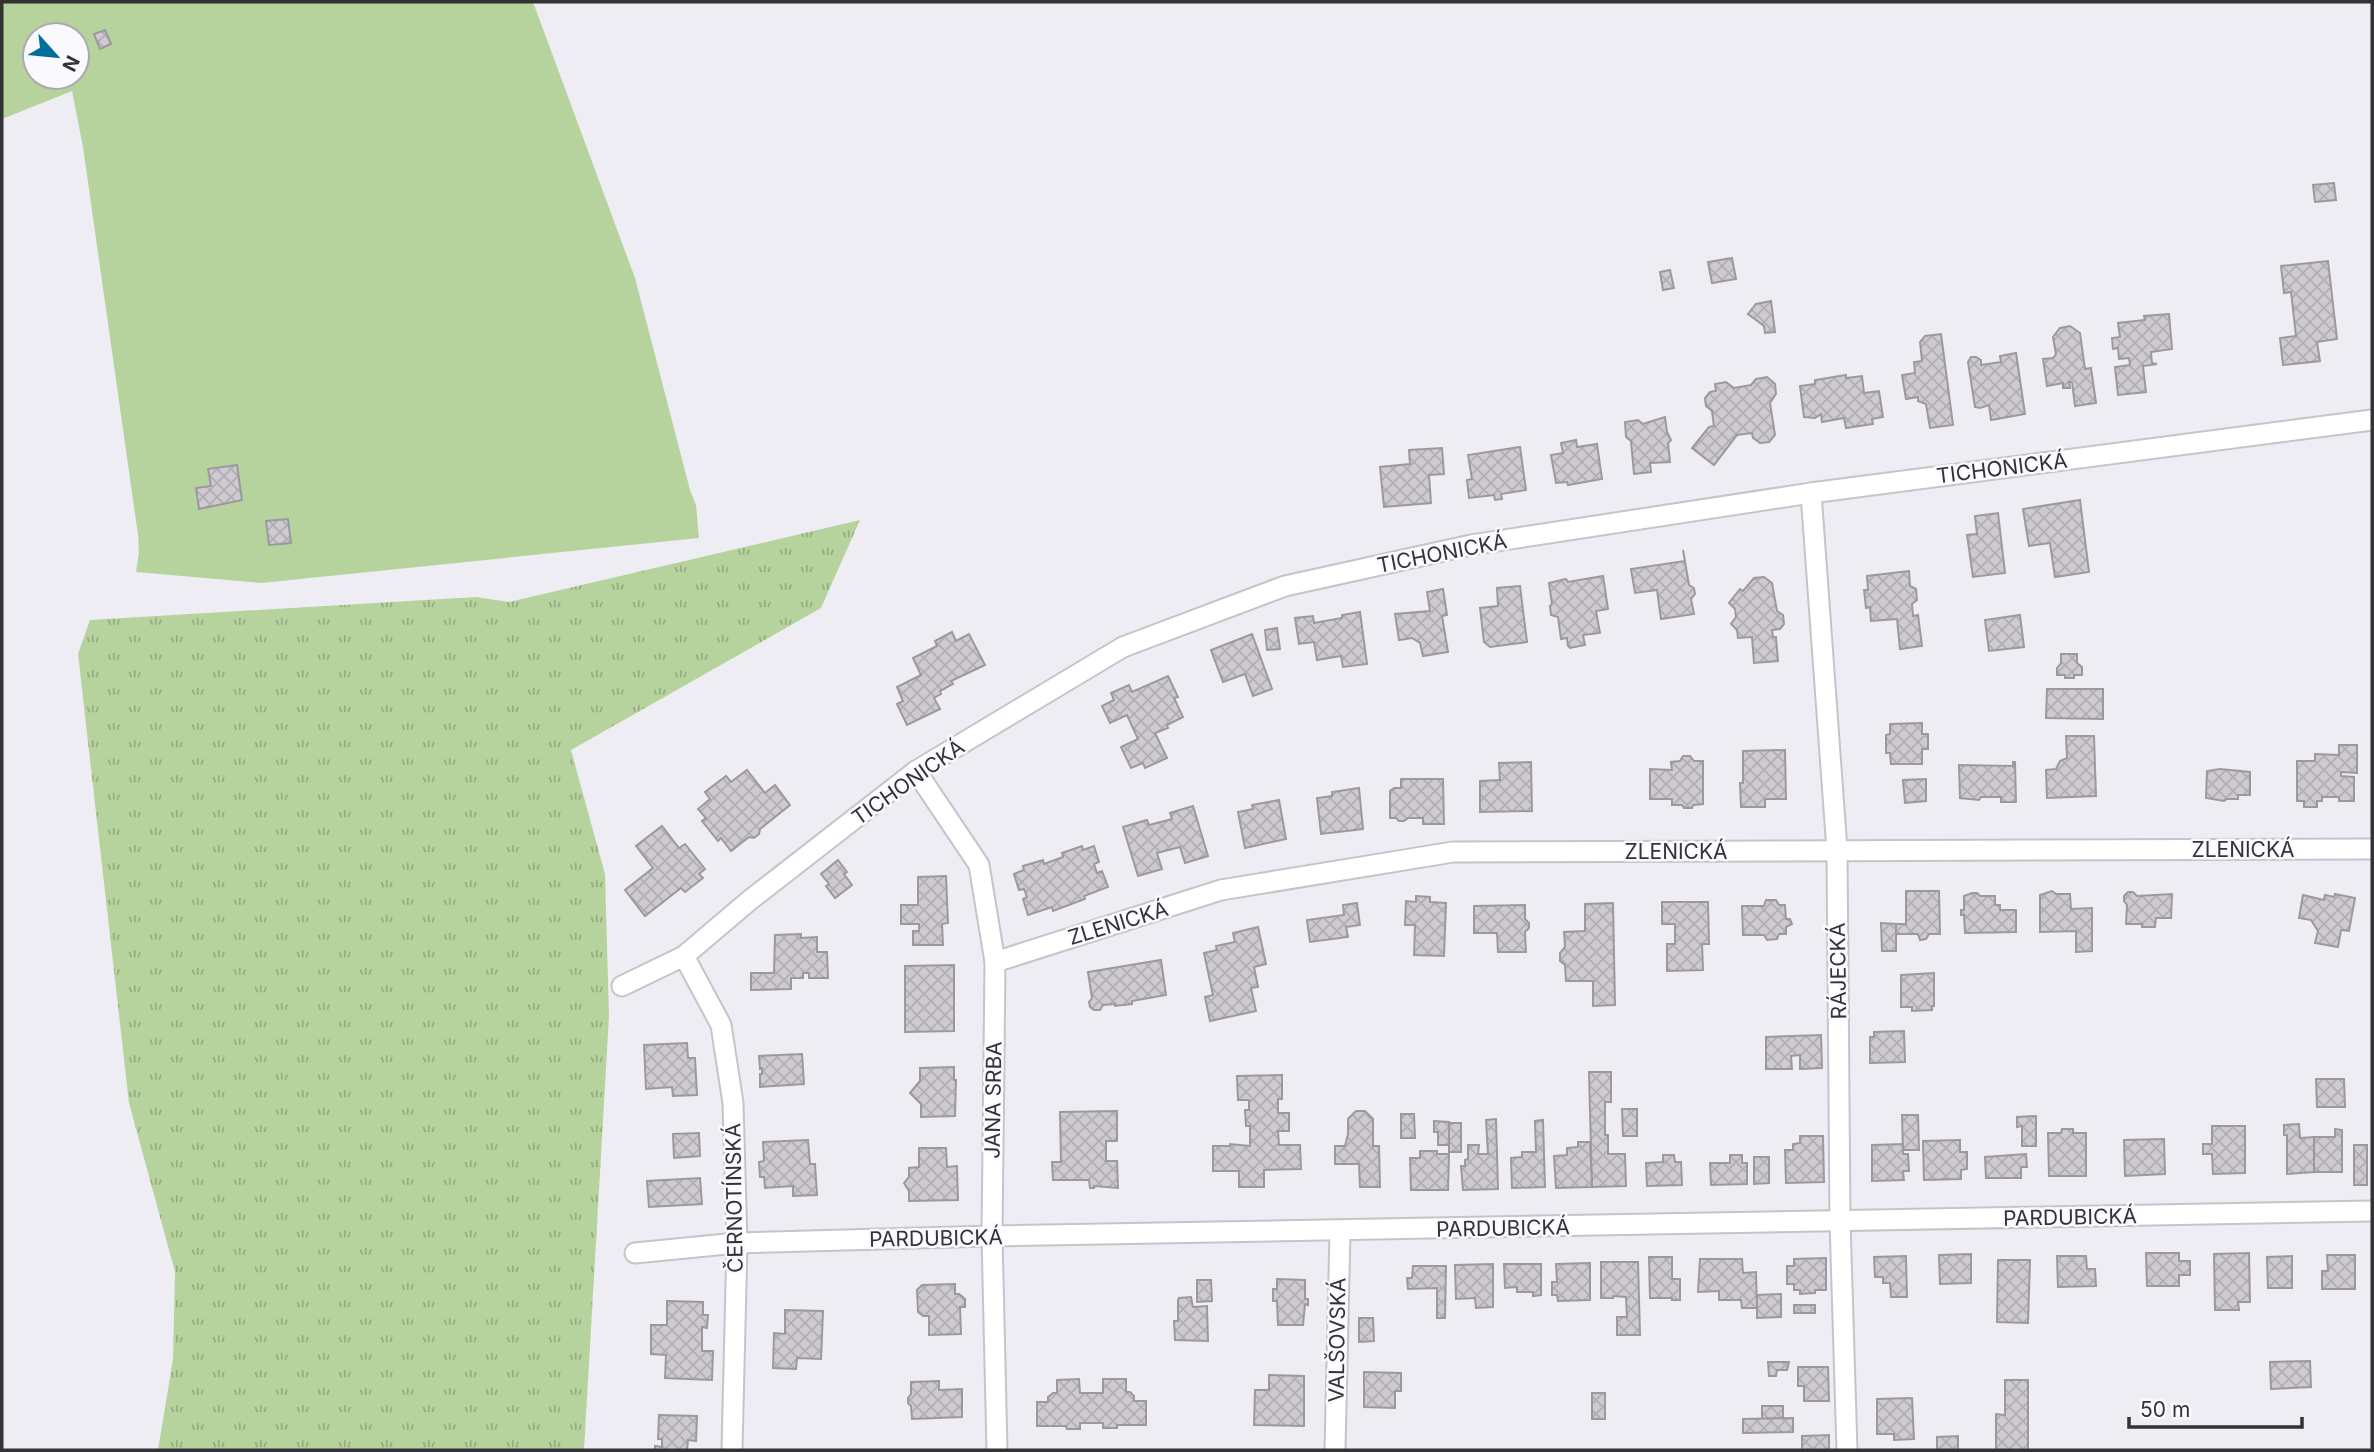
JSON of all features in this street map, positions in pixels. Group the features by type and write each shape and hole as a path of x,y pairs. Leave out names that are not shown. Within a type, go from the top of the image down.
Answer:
{"street":[{"name":"TICHONICKÁ","path":"622,986 684,956 750,900 916,771 1123,647 1285,586 1471,545 1811,493 2372,420"},
{"name":"RÁJECKÁ","path":"1811,493 1837,850 1840,1221 1847,1450"},
{"name":"JANA SRBA","path":"916,771 979,865 995,962 992,1236 997,1450"},
{"name":"ZLENICKÁ","path":"995,962 1221,890 1453,852 2372,849"},
{"name":"ČERNOTÍNSKÁ","path":"684,956 721,1025 733,1104 737,1243 732,1450"},
{"name":"PARDUBICKÁ","path":"635,1253 737,1243 992,1236 2372,1211"},
{"name":"VALŠOVSKÁ","path":"1335,1450 1340,1231"}],"green space":[{"path":"2,2 533,2 635,278 696,505 699,538 261,583 136,572 138,535 83,147 72,91 2,119"},
{"path":"860,520 821,608 571,750 605,874 609,1016 584,1450 158,1450 173,1359 175,1272 129,1103 78,654 90,620 476,597 509,602"}],"building":[{"path":"105,30 111,44 100,49 94,34"},
{"path":"2334,183 2336,200 2315,202 2313,185"},
{"path":"1732,258 1736,279 1712,283 1708,262"},
{"path":"2328,261 2337,339 2317,342 2320,361 2283,365 2280,338 2296,336 2291,292 2284,293 2281,266"},
{"path":"1670,270 1674,288 1663,290 1660,272"},
{"path":"1771,301 1775,332 1765,333 1764,326 1748,314 1756,304"},
{"path":"2169,314 2172,349 2151,352 2152,363 2157,364 2143,366 2146,392 2118,395 2115,367 2130,365 2129,358 2119,359 2118,348 2113,349 2112,338 2120,337 2118,323 2145,320 2144,316"},
{"path":"2070,326 2080,333 2085,369 2091,368 2096,403 2075,406 2072,382 2069,382 2070,388 2063,388 2063,383 2047,386 2043,359 2053,358 2056,354 2053,337 2060,328"},
{"path":"1941,334 1953,425 1930,428 1926,404 1918,401 1918,397 1906,399 1902,375 1915,373 1914,362 1922,361 1920,342 1925,336"},
{"path":"2016,353 2025,414 1991,420 1989,405 1975,407 1968,362 1971,357 1976,357 1981,360 1981,365 2001,362 2000,356"},
{"path":"1846,375 1846,378 1862,376 1864,393 1879,391 1883,417 1872,419 1873,424 1846,428 1844,418 1822,422 1821,414 1815,418 1804,417 1800,386 1815,384 1815,380"},
{"path":"1767,377 1775,384 1776,394 1770,403 1775,435 1769,442 1760,443 1753,438 1752,433 1737,435 1714,465 1692,448 1709,427 1714,426 1712,411 1706,406 1705,398 1710,392 1716,391 1715,384 1726,382 1734,388 1751,385 1756,379"},
{"path":"1665,417 1671,440 1668,443 1670,462 1650,463 1651,472 1634,474 1631,441 1626,437 1625,422 1638,420 1643,424"},
{"path":"1576,440 1577,447 1597,444 1602,479 1568,485 1567,482 1556,483 1551,455 1563,453 1561,443"},
{"path":"1520,447 1526,490 1501,494 1502,499 1495,500 1494,495 1469,498 1467,480 1472,479 1468,455"},
{"path":"1442,448 1444,474 1429,475 1431,503 1384,507 1380,467 1410,464 1409,450"},
{"path":"237,465 242,500 199,509 196,488 211,486 208,469"},
{"path":"2080,500 2089,572 2055,577 2050,543 2029,546 2023,509"},
{"path":"1998,513 2005,573 1973,577 1967,535 1977,534 1975,516"},
{"path":"288,519 291,543 269,545 266,521"},
{"path":"1685,561 1689,585 1694,588 1695,594 1691,599 1694,614 1661,619 1657,590 1635,593 1631,569"},
{"path":"1909,571 1910,586 1916,589 1917,600 1912,604 1913,616 1918,615 1922,646 1900,649 1897,619 1871,621 1870,607 1866,608 1864,590 1868,590 1867,576"},
{"path":"1603,576 1608,609 1596,611 1600,633 1583,635 1585,645 1570,648 1567,638 1561,639 1558,617 1551,615 1549,583"},
{"path":"1764,577 1772,583 1777,611 1783,615 1784,624 1780,629 1772,630 1773,637 1776,637 1778,661 1754,663 1752,637 1738,638 1737,630 1731,624 1736,617 1735,609 1729,603 1740,589 1743,591 1754,578"},
{"path":"1520,586 1527,642 1490,647 1484,642 1480,608 1498,606 1497,588"},
{"path":"1443,589 1447,615 1442,616 1448,652 1423,656 1420,643 1412,638 1399,640 1395,614 1430,611 1427,592"},
{"path":"1360,612 1367,664 1343,667 1341,656 1317,660 1314,642 1299,644 1295,618 1313,616 1314,623"},
{"path":"2020,615 2024,647 1989,651 1985,620"},
{"path":"1277,628 1280,649 1267,650 1265,630"},
{"path":"952,632 956,641 969,634 985,665 951,681 953,684 934,698 940,709 907,725 897,704 903,701 897,687 921,675 913,658 937,646 935,641"},
{"path":"1252,634 1272,689 1253,696 1245,674 1223,682 1211,650"},
{"path":"2061,654 2077,654 2082,675 2065,678 2065,675 2057,675"},
{"path":"1168,676 1178,697 1174,698 1183,717 1167,725 1168,728 1155,733 1167,758 1145,768 1143,763 1131,768 1121,747 1138,739 1127,715 1110,723 1102,706 1114,700 1111,693 1129,685 1132,692"},
{"path":"2047,689 2103,689 2103,719 2046,718"},
{"path":"1922,723 1922,734 1928,734 1928,749 1922,749 1922,764 1891,764 1890,753 1886,753 1886,735 1890,734 1890,724"},
{"path":"2066,736 2094,736 2096,796 2047,798 2046,770 2056,769 2060,761 2067,758"},
{"path":"2339,745 2357,745 2357,773 2341,772 2341,776 2354,777 2354,801 2339,801 2339,797 2322,797 2322,801 2317,801 2317,807 2304,807 2304,801 2297,801 2297,761 2315,761 2315,754 2339,755"},
{"path":"1785,750 1786,799 1765,799 1765,807 1741,807 1743,751"},
{"path":"1683,756 1690,756 1694,761 1703,761 1703,804 1684,808 1682,805 1672,805 1672,799 1650,799 1650,769 1672,770 1671,762 1680,761"},
{"path":"1531,762 1532,811 1480,812 1480,781 1500,780 1499,763"},
{"path":"2013,762 2016,802 2001,802 2001,797 1981,797 1979,800 1960,798 1959,765 2013,766"},
{"path":"2220,769 2250,772 2250,795 2238,795 2238,799 2224,801 2206,798 2207,771"},
{"path":"747,770 765,793 775,785 790,805 760,829 754,838 749,837 731,851 721,838 718,841 702,821 706,818 698,809 710,799 705,792 726,776 731,782"},
{"path":"1401,779 1443,779 1444,824 1423,824 1423,818 1399,821 1390,818 1390,791 1401,788"},
{"path":"1926,779 1926,801 1905,803 1903,780"},
{"path":"1359,788 1363,829 1321,834 1317,798 1332,796 1332,792"},
{"path":"1279,800 1286,839 1245,848 1238,812 1253,809 1252,805"},
{"path":"1193,806 1208,856 1185,863 1180,847 1157,853 1162,869 1138,876 1123,827 1147,820 1149,825 1172,819 1170,813"},
{"path":"662,826 679,848 685,844 705,869 699,874 703,878 685,892 681,888 645,916 625,890 653,868 636,846"},
{"path":"1082,846 1083,850 1094,846 1099,862 1094,864 1097,873 1102,871 1108,887 1053,911 1052,907 1028,915 1023,899 1027,897 1024,889 1019,890 1014,874 1024,870 1023,866 1043,860 1044,864 1063,857 1062,853"},
{"path":"838,860 852,885 835,898 821,874"},
{"path":"946,876 948,923 942,924 943,945 913,945 913,931 919,931 919,924 901,924 901,905 918,905 918,877"},
{"path":"1906,891 1939,891 1940,934 1929,934 1926,939 1920,940 1918,934 1896,934 1896,924 1906,924"},
{"path":"2052,891 2056,894 2070,894 2071,909 2092,908 2092,951 2076,952 2076,931 2040,932 2040,895"},
{"path":"2128,892 2137,896 2172,894 2171,918 2156,918 2155,927 2126,924 2127,905 2124,896"},
{"path":"1972,893 1995,896 1995,905 2000,905 2000,910 2016,910 2016,932 1965,933 1961,910 1964,910 1964,896"},
{"path":"2335,894 2355,898 2349,931 2341,930 2338,947 2315,943 2318,931 2311,920 2299,918 2303,895 2324,900 2325,895 2334,897"},
{"path":"1416,896 1430,897 1430,902 1446,903 1444,956 1414,955 1415,925 1405,925 1406,901 1416,902"},
{"path":"1766,900 1776,900 1779,905 1785,905 1786,919 1790,919 1792,924 1786,927 1786,934 1779,934 1777,939 1767,940 1764,935 1743,935 1742,906 1764,906"},
{"path":"1662,902 1708,902 1709,944 1702,944 1703,970 1667,971 1667,944 1675,944 1675,924 1662,924"},
{"path":"1357,903 1360,925 1346,927 1348,937 1310,942 1307,920 1344,915 1343,905"},
{"path":"1613,903 1615,1005 1593,1006 1593,981 1566,981 1565,965 1560,961 1560,953 1565,947 1564,932 1585,931 1585,904"},
{"path":"1525,905 1525,919 1529,923 1525,932 1526,952 1498,952 1497,933 1474,933 1474,906"},
{"path":"1881,923 1896,924 1896,951 1882,951"},
{"path":"1258,927 1266,964 1254,967 1258,987 1251,988 1256,1011 1210,1021 1205,997 1213,995 1204,953 1217,950 1216,946 1235,942 1233,933"},
{"path":"801,934 801,938 817,937 817,952 827,952 828,978 809,978 809,973 803,973 803,978 791,978 791,989 751,990 751,973 774,973 775,935"},
{"path":"1161,960 1166,995 1132,1001 1132,1004 1103,1005 1100,1010 1090,1007 1092,998 1088,972"},
{"path":"954,965 954,1031 905,1032 905,966"},
{"path":"1934,973 1932,1010 1912,1011 1912,1007 1901,1007 1901,975"},
{"path":"1904,1031 1905,1062 1870,1063 1870,1037 1874,1037 1874,1032"},
{"path":"1821,1035 1822,1068 1800,1069 1800,1055 1791,1056 1792,1069 1766,1069 1766,1037"},
{"path":"687,1043 688,1058 695,1058 697,1095 673,1096 672,1087 646,1089 644,1045"},
{"path":"802,1054 804,1084 760,1087 762,1068 760,1069 759,1056"},
{"path":"954,1067 955,1116 921,1117 921,1104 910,1093 920,1081 920,1068"},
{"path":"1589,1072 1611,1072 1611,1102 1605,1102 1605,1135 1608,1135 1608,1154 1625,1154 1626,1186 1592,1187"},
{"path":"1282,1075 1282,1099 1278,1099 1278,1113 1289,1113 1289,1131 1278,1131 1279,1145 1300,1145 1301,1169 1264,1170 1264,1187 1239,1187 1239,1171 1213,1171 1213,1146 1250,1146 1250,1126 1246,1126 1245,1110 1249,1110 1249,1100 1238,1100 1237,1076"},
{"path":"2316,1079 2344,1079 2345,1107 2317,1107"},
{"path":"1622,1109 1637,1109 1637,1136 1623,1136"},
{"path":"1117,1111 1117,1141 1106,1141 1106,1161 1117,1161 1118,1188 1090,1188 1089,1180 1053,1180 1052,1162 1061,1162 1060,1112"},
{"path":"1356,1111 1365,1111 1373,1119 1373,1146 1379,1146 1380,1187 1360,1187 1359,1164 1335,1164 1335,1146 1345,1146 1348,1119"},
{"path":"1401,1114 1414,1114 1415,1138 1401,1138"},
{"path":"1902,1115 1918,1115 1919,1150 1903,1150"},
{"path":"2036,1116 2036,1146 2022,1146 2022,1126 2017,1127 2017,1117"},
{"path":"1496,1119 1498,1189 1463,1190 1461,1166 1465,1166 1465,1160 1468,1159 1468,1145 1479,1145 1478,1154 1488,1154 1486,1120"},
{"path":"1543,1120 1545,1187 1512,1188 1511,1158 1522,1157 1522,1152 1536,1152 1535,1121"},
{"path":"1434,1121 1449,1122 1449,1145 1438,1145 1438,1132 1434,1132"},
{"path":"1449,1123 1461,1123 1461,1152 1449,1152"},
{"path":"2299,1124 2300,1138 2314,1137 2314,1172 2287,1174 2287,1135 2284,1135 2284,1125"},
{"path":"2212,1126 2245,1126 2245,1173 2213,1174 2212,1154 2203,1154 2203,1144 2212,1144"},
{"path":"2062,1129 2073,1129 2073,1133 2086,1133 2086,1176 2049,1176 2048,1133 2061,1133"},
{"path":"2335,1129 2342,1130 2342,1172 2314,1172 2314,1137 2335,1137"},
{"path":"699,1133 700,1156 674,1158 673,1134"},
{"path":"1800,1136 1823,1136 1824,1182 1786,1183 1785,1150 1793,1150 1793,1144 1800,1143"},
{"path":"2164,1139 2165,1174 2125,1176 2124,1140"},
{"path":"808,1140 810,1164 815,1164 817,1195 793,1196 793,1186 765,1188 764,1177 760,1177 759,1162 764,1161 763,1142"},
{"path":"1960,1140 1960,1152 1967,1152 1967,1169 1961,1170 1961,1179 1924,1180 1923,1141"},
{"path":"1578,1142 1590,1142 1592,1187 1556,1188 1554,1156 1567,1155 1567,1148 1578,1147"},
{"path":"1903,1144 1903,1154 1908,1154 1909,1171 1903,1171 1904,1180 1872,1181 1872,1145"},
{"path":"2354,1145 2367,1145 2367,1185 2354,1185"},
{"path":"919,1148 946,1148 947,1167 957,1166 958,1200 909,1201 909,1191 904,1183 909,1177 909,1168 919,1167"},
{"path":"1420,1151 1449,1154 1448,1190 1411,1190 1410,1158 1420,1158"},
{"path":"2026,1154 2027,1167 2021,1167 2021,1178 1986,1178 1985,1157"},
{"path":"1663,1155 1674,1155 1675,1162 1681,1162 1682,1185 1647,1186 1646,1163 1663,1162"},
{"path":"1730,1155 1742,1155 1742,1163 1747,1163 1747,1184 1711,1185 1710,1163 1730,1163"},
{"path":"1754,1157 1769,1157 1769,1183 1754,1184"},
{"path":"700,1178 702,1204 649,1207 647,1181"},
{"path":"2146,1253 2179,1253 2179,1261 2190,1261 2190,1275 2179,1275 2179,1286 2147,1286"},
{"path":"2249,1253 2250,1302 2238,1302 2239,1310 2215,1310 2214,1254"},
{"path":"1971,1254 1971,1283 1940,1284 1939,1255"},
{"path":"2327,1255 2355,1255 2355,1289 2322,1289 2322,1271 2328,1271"},
{"path":"1906,1256 1907,1297 1891,1297 1890,1283 1883,1283 1883,1277 1875,1277 1874,1257"},
{"path":"2057,1256 2086,1256 2087,1269 2095,1269 2096,1286 2058,1287"},
{"path":"2292,1256 2292,1288 2268,1288 2267,1257"},
{"path":"1649,1257 1672,1257 1672,1279 1680,1279 1680,1300 1650,1298"},
{"path":"1826,1258 1826,1290 1800,1294 1800,1290 1794,1290 1794,1284 1787,1284 1787,1266 1794,1266 1794,1259"},
{"path":"1700,1259 1742,1259 1743,1273 1756,1272 1757,1308 1742,1308 1741,1300 1719,1300 1719,1291 1698,1292"},
{"path":"1998,1260 2030,1260 2028,1323 1997,1322"},
{"path":"1601,1262 1638,1262 1640,1335 1617,1335 1617,1317 1627,1317 1626,1297 1601,1298"},
{"path":"1590,1263 1590,1300 1558,1301 1557,1295 1552,1295 1552,1282 1557,1282 1556,1264"},
{"path":"1493,1264 1493,1307 1476,1308 1475,1298 1456,1299 1455,1265"},
{"path":"1504,1264 1541,1264 1541,1295 1517,1292 1517,1287 1505,1288"},
{"path":"1413,1266 1446,1266 1445,1318 1437,1318 1437,1288 1408,1289 1407,1278 1412,1278"},
{"path":"1277,1279 1305,1280 1305,1299 1308,1299 1308,1305 1305,1304 1303,1325 1278,1325 1277,1301 1273,1301 1273,1289 1277,1289"},
{"path":"1197,1280 1211,1280 1212,1301 1197,1302"},
{"path":"955,1284 955,1294 965,1299 965,1307 960,1307 961,1334 929,1335 929,1316 918,1312 917,1290 922,1285"},
{"path":"1781,1294 1781,1317 1757,1318 1757,1295"},
{"path":"1191,1297 1193,1307 1207,1306 1208,1341 1175,1340 1174,1321 1178,1321 1178,1300"},
{"path":"667,1301 703,1302 703,1315 708,1315 707,1328 702,1327 702,1351 713,1351 712,1380 665,1378 666,1355 651,1354 651,1325 667,1325"},
{"path":"1794,1305 1815,1305 1815,1313 1794,1313"},
{"path":"785,1310 823,1311 821,1359 797,1358 796,1369 773,1368 774,1333 785,1334"},
{"path":"1359,1318 1373,1318 1374,1341 1359,1342"},
{"path":"2310,1361 2311,1387 2271,1389 2270,1362"},
{"path":"1768,1362 1789,1362 1787,1370 1777,1370 1776,1376 1769,1376"},
{"path":"1798,1367 1828,1367 1829,1401 1804,1401 1804,1386 1798,1386"},
{"path":"1364,1372 1401,1373 1401,1391 1395,1391 1395,1408 1364,1407"},
{"path":"1269,1375 1304,1376 1304,1426 1254,1425 1255,1390 1269,1390"},
{"path":"1079,1379 1080,1393 1103,1393 1103,1379 1126,1379 1126,1392 1134,1396 1134,1401 1146,1401 1146,1425 1103,1428 1103,1423 1080,1423 1080,1429 1037,1426 1037,1402 1048,1402 1048,1397 1057,1393 1057,1380"},
{"path":"2005,1380 2028,1380 2028,1450 1996,1450 1996,1414 2005,1415"},
{"path":"939,1381 939,1390 962,1389 962,1417 912,1419 911,1406 908,1403 911,1382"},
{"path":"1592,1393 1605,1393 1605,1419 1592,1419"},
{"path":"1912,1398 1914,1439 1894,1440 1894,1434 1877,1434 1877,1399"},
{"path":"1762,1406 1783,1406 1783,1418 1762,1419"},
{"path":"659,1415 697,1416 696,1441 688,1440 687,1450 655,1450 655,1446 662,1447 662,1439 658,1439"},
{"path":"1793,1418 1793,1432 1743,1433 1743,1419"},
{"path":"1829,1435 1829,1450 1802,1450 1802,1436"},
{"path":"1958,1436 1958,1450 1937,1450 1937,1437"}]}
